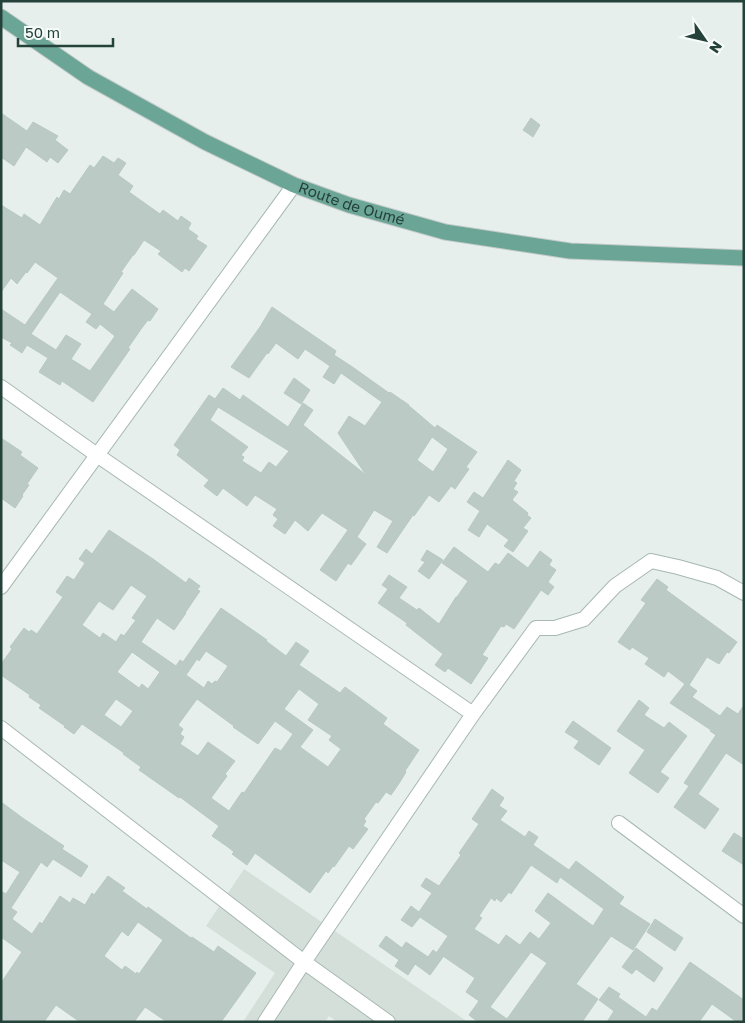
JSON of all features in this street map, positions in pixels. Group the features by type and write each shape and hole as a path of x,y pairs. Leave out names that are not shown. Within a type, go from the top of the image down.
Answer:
{"main road":[{"name":"Route de Oumé","path":"1,17 88,77 205,142 294,186 349,206 445,232 570,251 744,258"}],"street":[{"path":"1,587 294,186"},
{"path":"1,387 97,456 472,714"},
{"path":"266,1022 304,962 472,714 536,628 555,628 584,619 615,586 651,561 717,578 744,593"},
{"path":"1,728 304,962 388,1022"},
{"path":"619,823 744,916"}],"shaded area":[{"path":"244,869 468,1022 337,1022 329,1016 325,1022 243,1022 275,973 206,926"}],"building":[{"path":"1,113 27,131 33,122 58,136 55,140 68,150 58,163 50,157 47,162 26,147 14,166 1,157"},
{"path":"531,118 540,125 533,137 523,130"},
{"path":"103,156 114,163 118,158 126,163 118,175 133,186 129,192 160,214 163,210 178,221 181,216 191,223 188,229 198,236 196,239 207,246 189,271 185,268 182,272 158,254 161,251 144,240 133,255 103,304 114,312 132,289 158,309 150,321 148,320 141,329 128,348 130,349 93,402 62,381 60,385 39,372 48,358 27,345 22,353 10,345 12,343 1,337 1,309 25,325 58,278 35,262 17,284 11,278 1,292 1,205 22,218 24,214 40,225 57,197 59,199 64,190 70,194 90,165 94,168","holes":["60,292 92,314 86,322 96,329 100,324 115,336 90,371 71,359 81,344 66,335 56,350 31,334"]},
{"path":"272,307 336,351 334,355 409,405 435,428 437,425 477,452 466,467 469,469 455,489 451,486 439,502 429,495 387,553 377,547 393,521 374,510 357,537 366,544 351,565 348,563 336,581 320,570 348,530 322,513 308,531 295,520 285,534 273,526 278,519 273,515 277,509 255,495 247,506 223,488 217,496 204,486 209,480 177,455 180,450 174,445 209,395 215,399 223,388 240,400 243,395 288,427 303,403 313,410 303,425 366,475 338,433 349,416 365,426 382,402 341,373 334,384 323,377 330,366 305,349 298,359 276,343 249,378 231,367","holes":["218,407 289,451 276,467 269,462 261,473 242,461 244,457 241,455 248,447 210,420","432,437 448,449 433,472 417,460"]},
{"path":"294,378 310,390 301,404 284,393"},
{"path":"1,438 22,452 20,455 38,468 27,484 29,485 15,508 1,498"},
{"path":"508,460 521,470 514,481 517,483 513,489 518,492 512,500 528,513 527,515 531,518 523,528 528,531 513,552 504,546 509,540 487,524 479,537 468,530 480,511 467,502 474,492 483,498"},
{"path":"109,530 186,583 189,578 200,586 197,590 200,591 174,630 157,618 141,642 176,666 180,660 183,662 221,608 267,640 286,656 296,642 309,651 299,665 340,693 345,687 387,718 383,724 419,750 391,795 386,792 364,819 366,821 363,826 368,829 353,849 349,846 334,867 328,873 326,871 310,893 255,853 247,865 232,854 234,852 228,847 212,836 219,826 139,770 141,767 124,753 82,724 74,734 39,708 41,705 29,697 30,695 1,675 1,664 12,649 10,647 24,628 29,632 31,630 37,634 63,597 56,592 67,576 74,580 85,563 79,559 86,549 92,554","holes":["131,585 147,596 132,618 136,620 124,636 121,634 116,642 103,633 100,638 82,625 99,601 113,610","206,651 228,666 217,682 215,681 212,684 208,681 204,688 186,675 197,659 199,661","132,652 160,672 148,689 142,684 139,688 117,672","299,689 319,704 308,720 332,736 329,740 341,749 328,767 300,747 313,730 284,709","116,699 133,711 121,727 104,715","197,699 258,744 275,721 293,734 281,751 275,748 229,811 211,798 235,761 208,742 198,756 180,744 184,737 180,734 183,729 178,725"]},
{"path":"454,547 488,572 495,563 499,565 508,553 528,568 540,551 552,560 549,565 556,570 548,582 554,587 548,595 541,590 514,629 506,624 504,627 501,626 482,655 488,658 471,684 448,668 445,672 435,665 443,654 406,625 407,623 378,603 388,589 382,585 389,575 407,587 399,598 417,610 419,608 439,624 468,581 442,563"},
{"path":"427,550 443,560 429,579 418,571 425,562 421,560"},
{"path":"657,579 668,587 666,590 737,642 719,664 707,657 689,685 697,691 692,697 720,716 727,707 738,714 744,705 744,765 726,753 698,794 719,809 705,829 674,807 689,786 684,783 716,735 670,703 685,684 668,671 664,677 645,664 649,658 632,647 630,650 618,642 646,603 641,600"},
{"path":"639,700 649,708 644,715 664,728 669,722 687,736 660,772 669,778 658,793 629,773 645,750 617,731"},
{"path":"573,721 611,748 599,765 574,748 579,741 565,732"},
{"path":"492,789 504,798 499,806 507,811 500,820 525,837 529,831 538,837 533,845 569,870 576,861 624,897 619,904 650,924 633,950 611,936 576,984 598,999 582,1022 478,1022 469,1015 479,1001 466,992 475,978 437,952 448,936 420,917 412,927 401,920 411,906 419,912 432,893 421,886 426,878 439,886 461,855 459,853 479,824 472,819","holes":["531,865 557,883 560,877 604,909 593,926 548,893 535,911 551,923 539,939 530,932 520,945 506,935 499,945 474,929 482,918 479,916 491,898 495,901 496,898 501,902 509,892 511,894","531,952 547,963 507,1019 490,1007"]},
{"path":"1,802 64,846 62,849 88,866 81,877 53,859 47,867 41,862 11,908 17,912 12,919 32,934 40,922 42,924 60,896 70,903 73,898 85,905 92,893 94,895 108,876 125,888 122,891 191,938 214,952 218,946 256,973 221,1022 167,1022 145,1007 134,1022 80,1022 56,1005 44,1022 1,1022 1,983 22,952 1,937 1,891 6,894 20,872 1,860","holes":["138,922 163,940 139,974 125,966 122,970 104,956 122,931 128,936"]},
{"path":"734,833 744,839 744,865 722,851"},
{"path":"655,919 683,938 675,951 647,932"},
{"path":"386,936 402,948 406,942 428,957 433,950 443,957 430,975 415,964 408,975 395,966 399,960 379,946"},
{"path":"636,948 663,968 654,982 636,969 632,974 622,967"},
{"path":"690,962 744,1000 744,1022 737,1022 712,1004 699,1022 607,1022 614,1011 599,1000 609,987 620,994 618,997 646,1017 652,1008 657,1011"}]}
